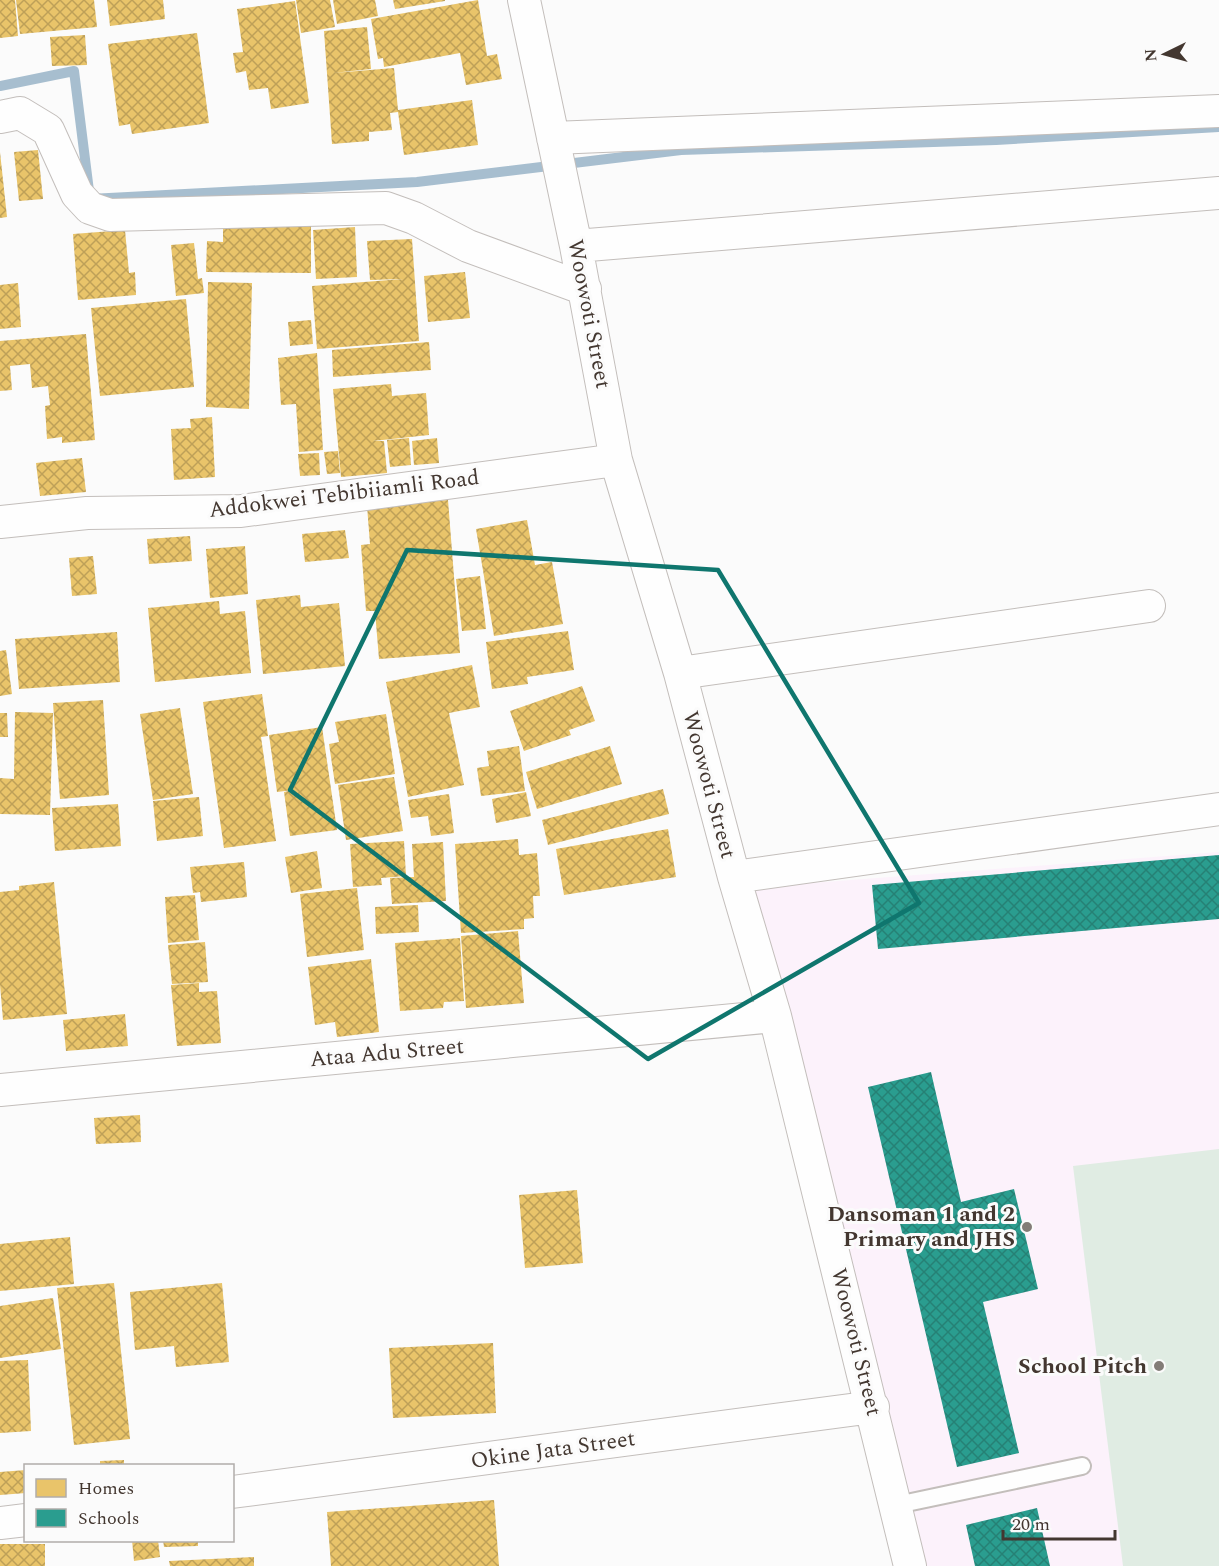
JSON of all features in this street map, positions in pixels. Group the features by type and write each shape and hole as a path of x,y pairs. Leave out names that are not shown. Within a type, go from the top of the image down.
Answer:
{"street":[{"name":"Woowoti Street","path":"524,0 569,207 616,460 680,673 734,878 775,1016 873,1407 910,1566"},
{"path":"555,149 1219,111"},
{"path":"0,117 20,113 48,130 77,194 90,208 110,215 386,208 414,218 488,254 585,289"},
{"path":"576,246 1219,194"},
{"name":"Addokwei Tebibiiamli Road","path":"0,522 87,513 241,511 616,460"},
{"path":"680,673 1149,606"},
{"path":"734,878 1219,809"},
{"name":"Ataa Adu Street","path":"0,1090 775,1016"},
{"name":"Okine Jata Street","path":"234,1492 873,1407"},
{"path":"0,1523 24,1520"}],"lane":[{"path":"897,1505 1082,1466"}],"highlighted area":[{"path":"407,550 718,570 919,903 648,1059 290,790"}],"shaded area":[{"name":"Dansoman 1 and 2 Primary and JHS","path":"1219,852 1219,1566 925,1566 747,888"},
{"name":"School Pitch","path":"1219,1149 1219,1566 1123,1566 1073,1166"}],"building: Homes":[{"path":"0,0 15,0 18,36 0,38"},
{"path":"16,0 94,0 97,27 20,34"},
{"path":"107,0 163,0 165,19 110,26"},
{"path":"296,0 330,0 335,27 301,33"},
{"path":"333,0 375,0 378,16 337,24"},
{"path":"393,0 445,0 445,1 395,9"},
{"path":"478,0 487,56 497,54 502,79 466,85 460,53 384,67 383,58 378,59 371,19"},
{"path":"295,1 309,103 271,109 268,88 249,90 246,71 236,73 233,53 243,52 237,9"},
{"path":"367,27 371,69 333,73 394,68 398,110 472,100 478,145 404,155 398,112 390,113 392,130 369,132 369,141 332,144 324,31"},
{"path":"197,33 209,123 132,134 130,124 119,126 108,44"},
{"path":"85,35 87,65 52,66 50,37"},
{"path":"38,150 43,199 19,201 14,152"},
{"path":"0,152 7,217 0,218"},
{"path":"223,222 311,223 311,273 206,272 207,241 223,242"},
{"path":"355,227 357,277 316,279 313,230"},
{"path":"125,230 129,273 135,272 136,295 78,300 73,234"},
{"path":"412,239 419,341 317,349 312,286 403,279 370,280 367,241"},
{"path":"194,243 198,279 202,278 204,293 176,296 171,245"},
{"path":"465,272 470,318 428,322 424,276"},
{"path":"208,282 252,283 249,409 206,407"},
{"path":"18,283 21,327 0,329 0,285"},
{"path":"186,299 194,387 100,396 91,308"},
{"path":"311,320 313,344 290,346 288,322"},
{"path":"86,334 95,440 62,443 62,437 47,439 45,406 50,405 48,386 32,388 30,364 10,366 12,390 0,391 0,341"},
{"path":"429,342 431,370 333,377 332,350"},
{"path":"317,353 323,450 299,452 296,404 281,405 278,358"},
{"path":"391,384 392,396 426,393 429,435 373,441 384,441 387,473 341,477 333,389"},
{"path":"212,417 215,477 174,480 171,429 191,428 190,419"},
{"path":"409,438 411,465 390,467 387,440"},
{"path":"437,438 439,463 414,465 412,441"},
{"path":"338,451 340,473 327,474 324,452"},
{"path":"319,453 320,475 300,476 298,454"},
{"path":"82,458 86,492 40,496 36,463"},
{"path":"448,500 460,653 379,659 375,611 366,611 361,545 370,544 367,506"},
{"path":"527,520 535,565 552,562 563,624 494,636 476,529"},
{"path":"345,530 349,558 305,562 302,534"},
{"path":"190,536 192,561 149,564 147,539"},
{"path":"245,546 248,594 210,598 206,549"},
{"path":"93,556 97,594 72,596 69,558"},
{"path":"480,576 486,629 462,631 456,579"},
{"path":"300,595 301,607 339,603 345,666 263,674 256,600"},
{"path":"219,601 220,614 245,611 251,673 155,682 148,608"},
{"path":"568,631 574,670 527,677 528,684 492,689 486,642"},
{"path":"117,632 120,682 19,689 15,639"},
{"path":"6,650 12,694 0,696 0,651"},
{"path":"472,665 480,707 449,713 464,785 408,797 386,682"},
{"path":"582,686 595,721 569,730 571,735 524,751 510,711"},
{"path":"262,694 268,736 261,737 276,841 224,848 203,702"},
{"path":"103,700 109,795 60,799 53,703"},
{"path":"180,708 193,794 153,800 140,714"},
{"path":"15,712 53,713 50,815 0,814 0,778 14,779"},
{"path":"0,713 7,713 8,737 0,737"},
{"path":"386,714 395,774 335,784 329,744 339,742 335,722"},
{"path":"322,727 337,830 290,836 284,792 293,790 277,792 269,735"},
{"path":"519,746 525,791 481,796 477,768 489,766 487,751"},
{"path":"610,746 622,784 537,809 526,772"},
{"path":"394,777 403,831 346,840 338,785"},
{"path":"663,789 669,814 548,845 542,820"},
{"path":"526,792 531,816 496,823 492,799"},
{"path":"449,794 454,833 431,836 428,816 411,818 408,800"},
{"path":"199,797 203,836 157,841 153,801"},
{"path":"118,804 121,846 55,851 52,808"},
{"path":"668,829 676,877 564,895 556,849"},
{"path":"518,839 519,855 537,853 540,896 533,896 534,918 524,919 524,929 461,933 455,844"},
{"path":"404,841 406,876 381,878 382,885 353,887 350,844"},
{"path":"443,842 446,901 392,904 390,878 414,877 412,844"},
{"path":"317,851 322,888 291,893 285,857"},
{"path":"244,862 247,897 201,902 200,892 193,893 190,867"},
{"path":"54,882 67,1014 3,1020 0,985 0,892 19,890 19,886"},
{"path":"357,888 364,950 307,957 300,894"},
{"path":"195,895 199,940 168,943 165,897"},
{"path":"418,905 419,932 376,934 375,907"},
{"path":"518,931 524,1003 466,1008 461,936"},
{"path":"460,938 464,1001 444,1002 443,1008 400,1011 395,943"},
{"path":"205,942 208,982 172,984 168,945"},
{"path":"371,959 379,1032 337,1037 335,1022 315,1025 308,967"},
{"path":"199,983 199,992 217,991 221,1043 177,1046 171,985"},
{"path":"125,1014 128,1046 66,1051 63,1020"},
{"path":"140,1115 141,1142 96,1144 94,1118"},
{"path":"577,1190 583,1263 525,1268 519,1195"},
{"path":"70,1237 74,1284 0,1291 0,1244"},
{"path":"114,1283 130,1439 74,1445 57,1288"},
{"path":"222,1283 229,1362 176,1367 174,1346 135,1350 130,1292"},
{"path":"53,1298 61,1349 0,1358 0,1306"},
{"path":"493,1343 496,1413 393,1418 389,1348"},
{"path":"28,1360 31,1431 0,1433 0,1361"},
{"path":"124,1460 124,1464 100,1464 100,1461"},
{"path":"24,1470 24,1493 0,1495 0,1472"},
{"path":"494,1500 499,1566 331,1566 327,1512"},
{"path":"132,1542 158,1542 160,1557 134,1561"},
{"path":"163,1542 198,1542 198,1546 164,1547"},
{"path":"0,1544 45,1544 45,1566 0,1566"},
{"path":"254,1557 254,1566 170,1566 169,1561"}],"building: Schools":[{"path":"1219,855 1219,919 878,949 872,885"},
{"path":"931,1072 961,1202 1014,1189 1038,1289 983,1302 1019,1453 957,1467 868,1087"},
{"path":"1037,1508 1050,1566 975,1566 966,1525"}],"waterway":[{"path":"0,86 74,71 90,199 417,182 681,150 996,140 1219,127"}],"place":[{"name":"Dansoman 1 and 2 Primary and JHS","path":"1027,1227"},
{"name":"School Pitch","path":"1159,1366"}]}
